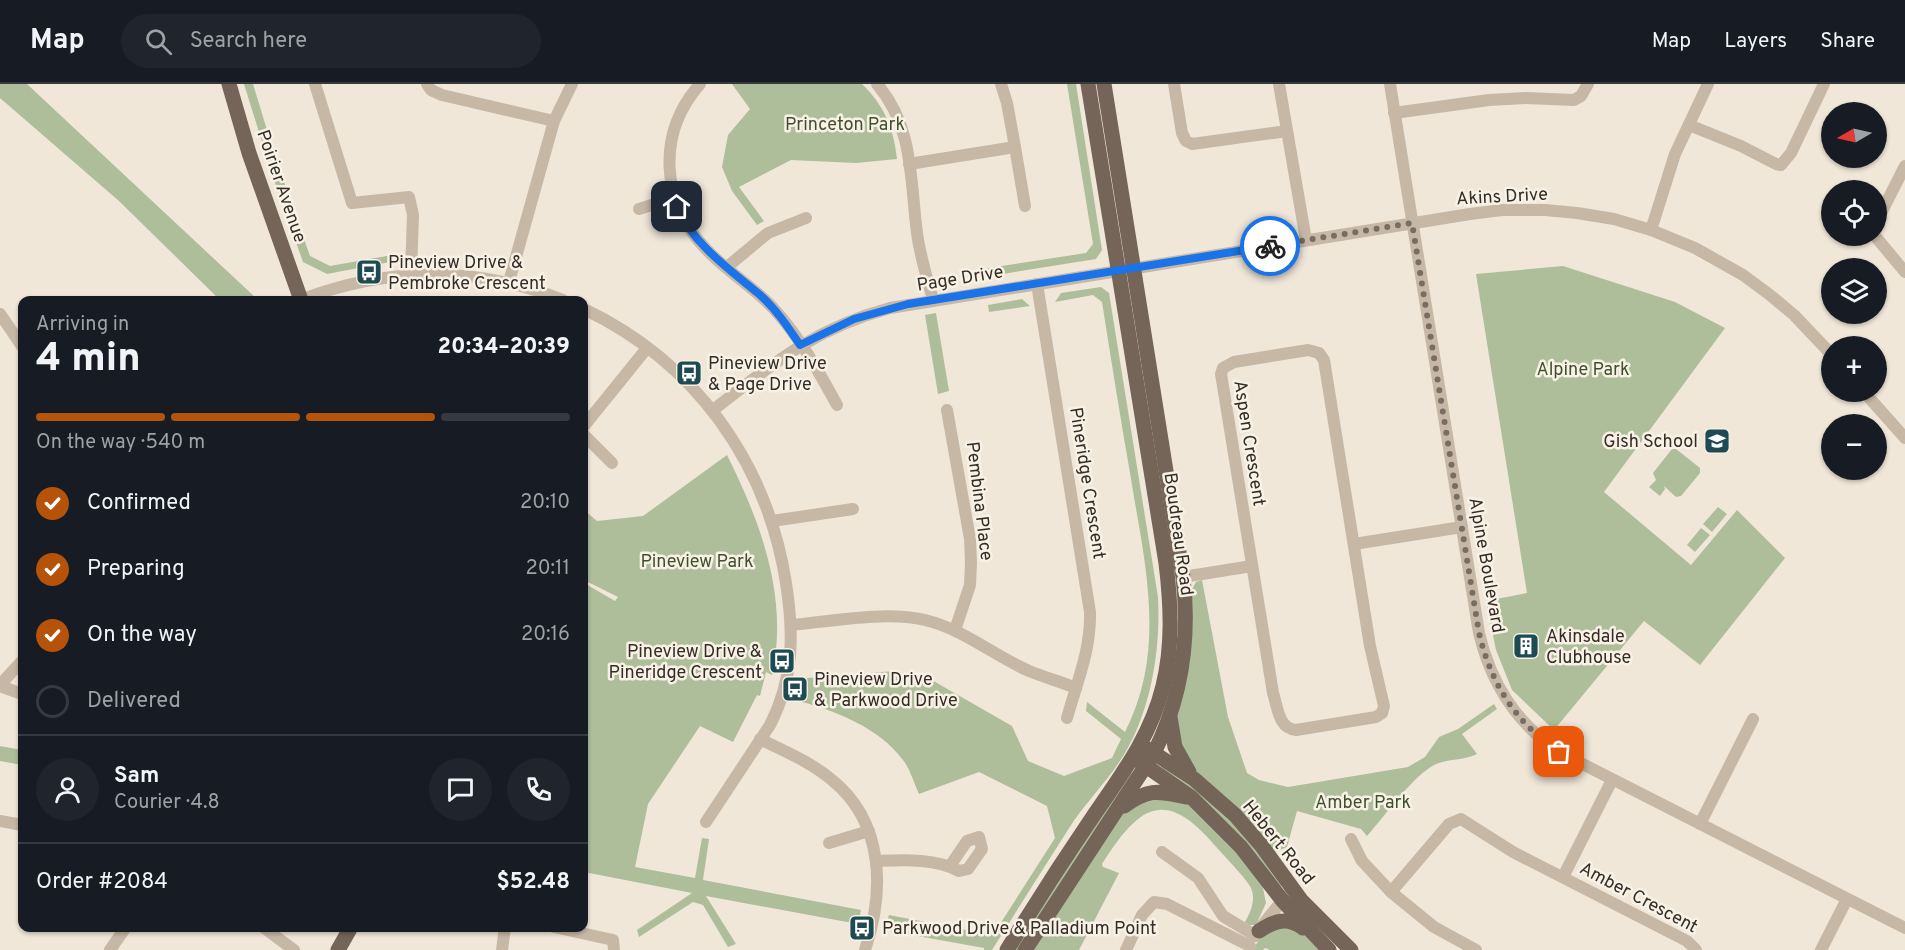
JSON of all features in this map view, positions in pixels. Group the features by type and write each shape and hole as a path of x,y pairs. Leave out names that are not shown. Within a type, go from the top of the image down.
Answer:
{"main road":[{"name":"Poirier Avenue","path":"229,84 249,153 299,296"},
{"name":"Boudreau Road","path":"1007,950 1090,820 1143,755 1170,717 1178,689 1184,653 1186,619 1183,577 1126,269 1088,84"},
{"name":"Boudreau Road","path":"1026,950 1117,811 1143,755 1163,686 1169,652 1170,603 1104,84"},
{"path":"1170,717 1176,751 1194,779"},
{"name":"Hebert Road","path":"1143,755 1194,779 1249,830 1315,937 1329,950"},
{"name":"Hebert Road","path":"1143,755 1192,798 1288,895 1322,922 1351,950"},
{"path":"1117,811 1141,795 1161,792 1192,798"},
{"path":"1253,941 1277,921 1287,920 1298,924 1315,937"},
{"path":"338,950 348,932"}],"street":[{"path":"315,84 352,203 409,197 413,215 411,274"},
{"path":"427,84 431,90 442,95 554,121"},
{"path":"509,282 554,121 572,84"},
{"path":"700,84 683,107 673,134 669,164 674,198 681,216 707,251 775,309 837,405"},
{"path":"877,84 898,117 906,141 918,236 933,300"},
{"path":"1001,84 1007,103 1025,206"},
{"path":"1174,84 1182,133 1186,141 1192,144 1287,131"},
{"path":"1279,84 1306,240"},
{"name":"Alpine Boulevard","path":"1390,84 1482,646 1501,692 1535,735 1559,752 1905,928"},
{"path":"1394,113 1497,99 1574,100 1581,96 1588,84"},
{"path":"1651,230 1672,163 1708,84"},
{"path":"1689,125 1780,165 1791,153 1824,84"},
{"path":"909,164 1015,147"},
{"path":"1887,201 1905,166"},
{"path":"639,209 674,198"},
{"name":"Akins Drive","path":"1126,269 1486,212 1545,210 1594,215 1651,230 1695,248 1743,275 1794,315 1821,343"},
{"path":"727,267 768,233 806,218"},
{"path":"1883,246 1905,272"},
{"name":"Page Drive","path":"713,410 755,376 800,345 854,319 890,308 933,300 1126,269"},
{"path":"312,296 369,280 411,274 483,277 509,282 551,296"},
{"name":"Pineridge Crescent","path":"1037,284 1090,612 1088,648 1066,718"},
{"path":"588,311 647,348 713,410 746,460 763,496 782,559 792,624 787,682 778,709 706,822"},
{"path":"0,314 18,340"},
{"path":"588,421 647,348"},
{"name":"Aspen Crescent","path":"1308,350 1316,351 1322,356 1354,544 1372,654 1384,702 1382,713 1373,718 1296,730 1289,729 1284,725 1271,682 1222,380 1223,368 1234,362 1308,350"},
{"path":"1874,402 1903,430"},
{"name":"Pembina Place","path":"947,410 970,539 971,563 970,585 955,630"},
{"path":"588,439 612,463"},
{"path":"772,521 854,509"},
{"path":"1354,544 1462,527"},
{"path":"1183,577 1252,566"},
{"path":"792,624 882,617 926,620 955,630 1028,670 1076,688"},
{"path":"18,666 0,686 18,693"},
{"path":"1700,824 1753,719"},
{"path":"760,739 800,759 834,781 858,809 869,831 878,861 877,903 865,950"},
{"name":"Amber Crescent","path":"1563,877 1612,780"},
{"name":"Amber Crescent","path":"1391,892 1449,824 1458,819 1469,823 1505,847 1687,941 1696,950"},
{"path":"0,821 18,824"},
{"path":"829,843 869,831"},
{"path":"1351,840 1362,861 1391,892 1434,927 1476,950"},
{"path":"1162,852 1198,878 1223,916 1253,941"},
{"path":"878,861 936,863 950,866"},
{"path":"1253,941 1288,895"},
{"path":"1821,950 1847,899"},
{"path":"1126,950 1142,915 1154,903 1167,904 1253,941"},
{"path":"110,950 123,932"},
{"path":"270,932 294,950"},
{"path":"502,950 505,932"},
{"path":"577,932 613,940 614,950"}],"green space":[{"path":"0,84 27,84 254,296 216,296 119,201 0,98"},
{"path":"244,84 253,84 310,256 330,266 398,254 390,262 327,274 303,262"},
{"name":"Princeton Park","path":"732,84 862,84 876,100 887,118 897,159 856,163 791,160 739,187 764,221 757,225 732,191 722,167 728,135 750,109"},
{"path":"1067,84 1076,84 1102,250 1096,259 984,277 982,269 1086,253 1093,244"},
{"name":"Alpine Park","path":"1563,266 1675,302 1725,328 1604,492 1691,565 1737,510 1785,558 1700,665 1644,621 1554,730 1512,690 1496,650 1486,601 1527,593 1476,274"},
{"path":"1101,287 1109,293 1158,597 1158,640 1146,705 1129,746 1118,764 1073,822 992,950 884,930 889,915 993,935 1055,838 1047,806 979,772 919,794 905,764 882,739 841,715 798,701 803,682 807,678 895,671 930,679 1012,726 1028,761 1064,776 1112,758 1121,739 1086,711 1087,702 1125,732 1138,700 1146,668 1149,604 1146,571 1102,302 1093,295 1055,302 1061,293"},
{"path":"1022,299 1030,306 989,312 988,305"},
{"path":"936,313 949,391 938,394 925,315"},
{"path":"1672,449 1676,449 1700,468 1700,473 1681,496 1676,497 1664,486 1665,489 1660,496 1649,487 1656,480 1653,473"},
{"name":"Pineview Park","path":"727,455 761,534 769,562 777,618 772,675 766,672 760,696 757,695 733,742 700,726 648,804 635,867 695,878 702,838 709,839 703,880 861,910 858,924 706,896 736,944 728,947 703,905 693,902 639,937 637,930 692,893 588,873 588,585 615,601 618,597 588,582 588,513 597,521 643,516"},
{"path":"1718,507 1727,514 1712,532 1703,524"},
{"path":"1701,528 1710,535 1695,552 1687,545"},
{"name":"Amber Park","path":"1202,580 1228,717 1247,773 1259,780 1288,787 1408,767 1425,757 1439,737 1458,729 1494,704 1497,709 1462,734 1477,754 1441,762 1427,769 1409,786 1367,836 1361,829 1297,811 1287,847 1273,853 1195,772 1179,749 1176,719 1191,591 1196,582"},
{"path":"0,746 18,749 18,764 0,761"},
{"path":"1162,765 1192,786 1240,828 1281,885 1281,889 1161,767"},
{"path":"1136,771 1019,950 1013,950 1130,774"},
{"path":"1152,798 1186,802 1214,825 1262,883 1266,903 1256,925 1249,925 1245,922 1251,910 1253,897 1251,888 1240,874 1200,830 1184,817 1169,811 1156,810 1142,816 1129,827 1102,864 1103,867 1119,873 1079,950 1031,950 1117,820 1124,813"},
{"path":"1282,926 1303,931 1322,950 1270,950 1265,948 1252,950 1265,932"}],"way so far":[{"path":"1270,246 1412,223 1479,633 1485,657 1501,692 1513,710 1535,735 1559,752"}],"place":[{"name":"Pineview Drive & Pembroke Crescent","path":"369,272"},
{"name":"Pineview Drive & Page Drive","path":"689,373"},
{"name":"Gish School","path":"1717,441"},
{"name":"Akinsdale Clubhouse","path":"1526,646"},
{"name":"Pineview Drive & Pineridge Crescent","path":"782,661"},
{"name":"Pineview Drive & Parkwood Drive","path":"795,689"},
{"name":"Parkwood Drive & Palladium Point","path":"862,928"}],"route":[{"path":"677,207 686,225 707,251 775,309 800,345 854,319 908,304 1270,246"}]}
